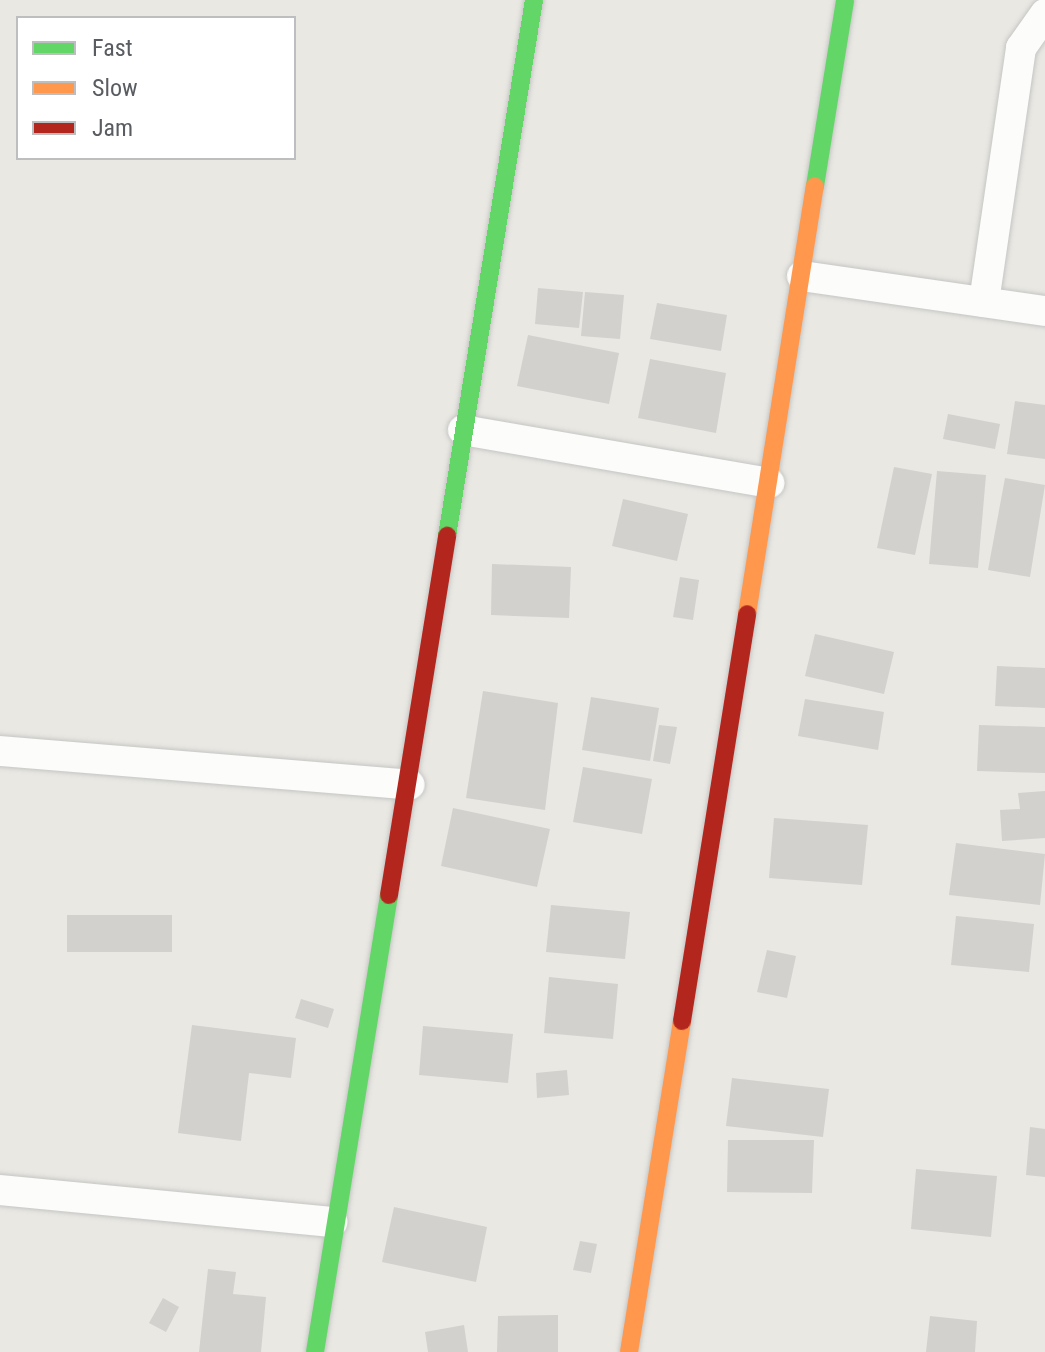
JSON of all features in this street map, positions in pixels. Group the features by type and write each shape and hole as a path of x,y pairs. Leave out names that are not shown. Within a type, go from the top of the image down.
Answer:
{"street":[{"path":"315,1352 332,1222 410,785 463,430 534,0"},
{"path":"629,1352 845,0"},
{"path":"984,302 1021,48 1045,14"},
{"path":"802,276 1045,311"},
{"path":"463,430 769,483"},
{"path":"0,751 410,785"},
{"path":"0,1190 332,1222"}],"building":[{"path":"538,288 583,292 579,328 535,324"},
{"path":"585,292 624,295 620,339 581,336"},
{"path":"657,303 727,315 721,351 650,339"},
{"path":"528,335 619,353 609,404 517,386"},
{"path":"650,359 726,373 716,433 638,418"},
{"path":"1015,401 1045,405 1045,459 1007,454"},
{"path":"948,414 1000,424 995,449 943,439"},
{"path":"894,467 932,474 915,555 877,548"},
{"path":"937,471 986,475 978,568 929,564"},
{"path":"1005,478 1045,485 1030,577 988,570"},
{"path":"623,499 688,514 677,561 612,546"},
{"path":"492,564 571,567 569,618 491,615"},
{"path":"680,577 699,580 693,620 673,617"},
{"path":"815,634 894,652 884,694 805,676"},
{"path":"997,666 1045,668 1045,708 995,706"},
{"path":"483,691 558,703 545,810 466,798"},
{"path":"591,697 659,708 650,761 582,750"},
{"path":"805,699 884,712 878,750 798,736"},
{"path":"659,725 677,727 670,764 653,761"},
{"path":"979,725 1045,727 1045,773 977,771"},
{"path":"583,767 652,779 642,834 573,822"},
{"path":"1045,791 1045,838 1002,841 1000,810 1020,809 1018,793"},
{"path":"453,808 550,829 537,887 441,866"},
{"path":"774,818 868,825 862,885 769,878"},
{"path":"956,843 1045,854 1040,905 949,895"},
{"path":"551,905 630,912 625,959 546,952"},
{"path":"67,915 172,915 172,952 67,952"},
{"path":"956,916 1034,924 1029,972 951,965"},
{"path":"767,950 796,956 787,998 757,992"},
{"path":"549,977 618,984 613,1039 544,1033"},
{"path":"301,999 334,1009 328,1028 295,1018"},
{"path":"192,1025 296,1038 291,1078 249,1073 241,1141 178,1133"},
{"path":"423,1026 513,1034 508,1083 419,1075"},
{"path":"567,1070 569,1095 537,1098 536,1073"},
{"path":"732,1078 829,1089 823,1137 726,1126"},
{"path":"1030,1127 1045,1129 1045,1177 1026,1175"},
{"path":"728,1140 814,1140 812,1193 727,1192"},
{"path":"916,1169 997,1176 991,1237 911,1229"},
{"path":"394,1207 487,1227 476,1282 382,1262"},
{"path":"580,1241 597,1244 591,1273 573,1270"},
{"path":"208,1269 236,1272 233,1294 266,1297 261,1352 199,1352"},
{"path":"163,1298 179,1307 166,1332 149,1323"},
{"path":"558,1315 558,1352 497,1352 498,1316"},
{"path":"930,1316 977,1321 975,1352 926,1352"},
{"path":"464,1325 468,1352 428,1352 425,1332"}],"traffic: fast":[{"path":"447,536 534,0"},
{"path":"815,186 845,0"},
{"path":"315,1352 389,895"}],"traffic: slow":[{"path":"747,614 815,186"},
{"path":"629,1352 682,1021"}],"traffic: jam":[{"path":"389,895 447,536"},
{"path":"682,1021 747,614"}]}
